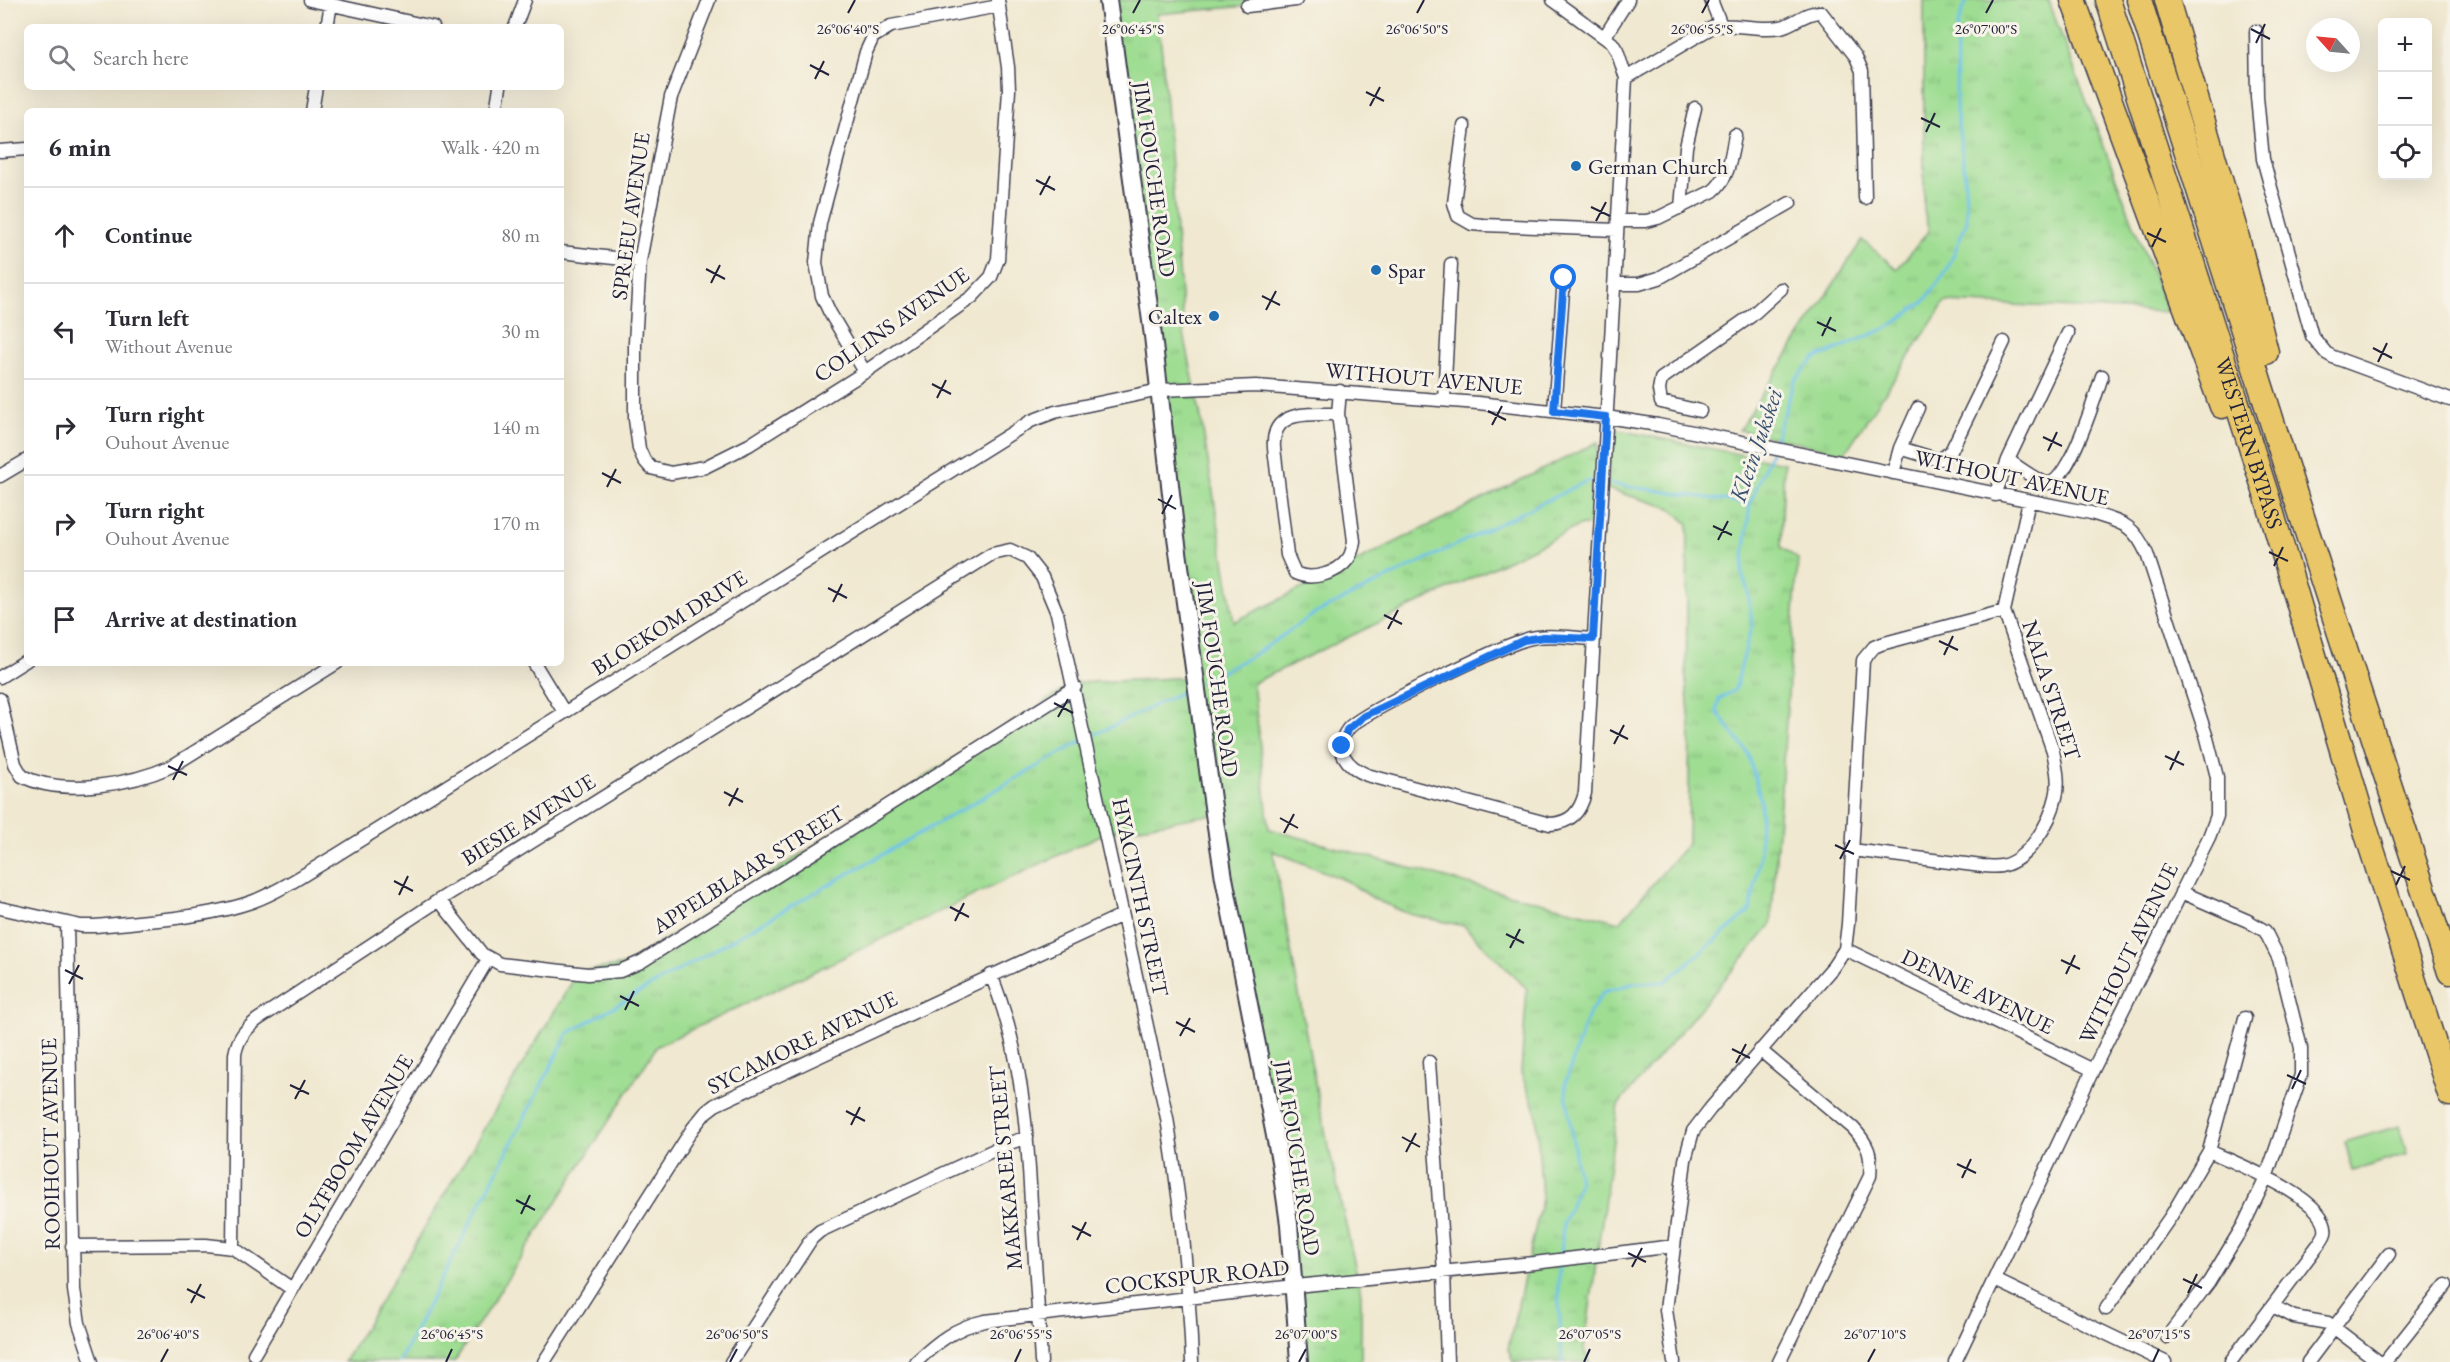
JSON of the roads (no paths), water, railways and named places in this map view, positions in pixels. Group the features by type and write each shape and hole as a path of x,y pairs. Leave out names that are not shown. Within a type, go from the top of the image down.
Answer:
{"highway":[{"path":"2073,0 2214,385 2234,433 2267,497"},
{"name":"WESTERN BYPASS","path":"2108,0 2267,497 2367,834 2450,1094"},
{"name":"WESTERN BYPASS","path":"2139,0 2297,501 2450,972"},
{"path":"2167,0 2235,230 2268,361 2297,501"}],"street":[{"path":"310,0 420,24"},
{"path":"516,24 525,0"},
{"name":"SPREEU AVENUE","path":"660,472 651,468 644,460 639,449 635,419 635,343 640,261 668,106 709,0"},
{"name":"JIM FOUCHE ROAD","path":"1108,0 1160,390 1176,537 1224,878 1280,1161 1295,1286 1299,1362"},
{"path":"1247,6 1296,0"},
{"path":"1553,0 1605,36 1617,51 1626,78 1585,793 1582,804 1569,820 1560,824 1538,822 1367,775 1351,767 1342,754 1343,738 1354,723 1473,663 1524,640 1544,637 1593,639"},
{"path":"1605,36 1628,0"},
{"path":"1711,0 1721,25"},
{"path":"865,372 822,296 816,263 820,223 866,52 873,37 891,26 998,3"},
{"name":"COLLINS AVENUE","path":"660,472 682,472 727,458 865,372 972,297 991,277 998,259 1009,90 1005,42 998,3"},
{"path":"327,24 330,4"},
{"path":"1626,78 1708,29 1721,25 1784,26 1814,12 1821,12 1856,57 1862,71 1866,198"},
{"path":"2256,31 2257,97 2263,159 2312,336 2326,353 2333,357 2450,400"},
{"path":"312,108 316,90"},
{"path":"496,108 500,90"},
{"path":"1681,208 1686,147 1695,108"},
{"path":"1464,126 1454,203 1458,216 1465,221 1482,225 1617,226 1646,221 1681,208 1719,186 1727,170 1735,135"},
{"path":"0,152 24,149"},
{"path":"1614,284 1639,284 1659,278 1790,202"},
{"path":"564,252 640,261"},
{"path":"1444,400 1451,264"},
{"path":"1554,411 1564,278"},
{"path":"1658,425 1660,379 1751,316 1780,289"},
{"path":"1995,495 2008,460 2068,333"},
{"path":"1900,448 1930,458 1941,459 1947,455 2004,342"},
{"path":"2008,460 2042,481 2049,483 2059,478 2089,418 2102,376"},
{"name":"WITHOUT AVENUE","path":"1160,390 1256,386 1444,400 1606,417 1658,425 2091,513 2128,527 2136,533 2147,554 2207,738 2217,777 2217,816 2209,837 2093,1070 1955,1362"},
{"name":"BLOEKOM DRIVE","path":"0,908 67,923 94,926 205,912 252,902 276,891 335,856 1031,421 1055,412 1160,390"},
{"path":"1338,414 1292,417 1282,420 1274,432 1287,555 1295,573 1309,578 1319,576 1346,562 1354,541 1338,414 1340,392"},
{"path":"1660,402 1700,411"},
{"path":"1893,473 1900,448 1918,408"},
{"path":"0,476 24,462"},
{"name":"NALA STREET","path":"1852,850 1982,866 2001,866 2017,859 2030,849 2041,833 2056,796 2058,775 2053,751 2004,611 2029,501"},
{"name":"BIESIE AVENUE","path":"233,1248 235,1054 240,1037 257,1020 439,900 992,554 1010,550 1027,558"},
{"name":"HYACINTH STREET","path":"1027,558 1042,578 1057,613 1075,687 1167,1118 1190,1299 1192,1362"},
{"path":"1674,1362 1666,1310 1685,1160 1693,1131 1833,967 1845,949 1863,660 1874,647 1881,644 2004,611"},
{"path":"0,677 24,662"},
{"path":"0,699 15,764 22,776 38,782 59,784 109,784 152,776 172,766 332,666"},
{"path":"536,666 564,712"},
{"name":"APPELBLAAR STREET","path":"488,959 512,967 579,974 611,972 634,966 1075,687"},
{"path":"2167,1337 2209,1282 2243,1226 2266,1178 2301,1074 2301,1048 2278,959 2265,931 2248,921 2181,892"},
{"path":"439,900 488,959"},
{"name":"SYCAMORE AVENUE","path":"544,1362 693,1128 706,1112 725,1100 1122,915"},
{"name":"ROOIHOUT AVENUE","path":"67,923 72,1246 76,1305 92,1362"},
{"name":"DENNE AVENUE","path":"1845,949 2093,1070"},
{"name":"OLYFBOOM AVENUE","path":"254,1354 488,959"},
{"name":"MAKKAREE STREET","path":"992,975 1001,998 1019,1067 1027,1137 1041,1362"},
{"path":"2106,1309 2171,1216 2209,1151 2245,1018"},
{"path":"1760,1050 1853,1128 1870,1150 1871,1161 1870,1176 1779,1362"},
{"path":"1429,1062 1444,1272 1447,1362"},
{"path":"731,1362 812,1239 820,1231 1007,1144 1027,1137"},
{"path":"2209,1151 2266,1178 2301,1198 2316,1210 2324,1224 2325,1234 2231,1361"},
{"path":"72,1246 206,1245 233,1248 292,1289"},
{"name":"COCKSPUR ROAD","path":"916,1362 947,1336 965,1325 1038,1314 1674,1246"},
{"path":"2308,1362 2389,1254"},
{"path":"1995,1280 2141,1350 2157,1360"},
{"path":"2385,1362 2446,1285"},
{"path":"2273,1306 2294,1317 2335,1326 2379,1362"},
{"path":"2135,1362 2141,1350"}],"waterway":[{"name":"Klein Jukskei","path":"1773,446 1795,380 1814,359 1889,327 1925,301 1948,268 1967,221 1964,167 1956,110 1957,27 1967,0"},
{"name":"Klein Jukskei","path":"1561,1255 1563,1224 1579,1183 1565,1084 1587,1017 1603,992 1635,983 1665,982 1750,911 1760,857 1761,802 1748,753 1717,712 1719,699 1735,690 1752,624 1748,591 1742,574 1750,504 1771,452"},
{"path":"1201,682 1254,655 1314,614 1587,481 1593,482"},
{"path":"1611,484 1750,504"},
{"path":"1088,738 1190,688"},
{"path":"399,1362 568,1033 1082,741"},
{"name":"Klein Jukskei","path":"1560,1262 1558,1285 1562,1362"}],"place":[{"name":"German Church","path":"1576,166"},
{"name":"Spar","path":"1376,270"},
{"name":"Caltex","path":"1214,316"}]}
